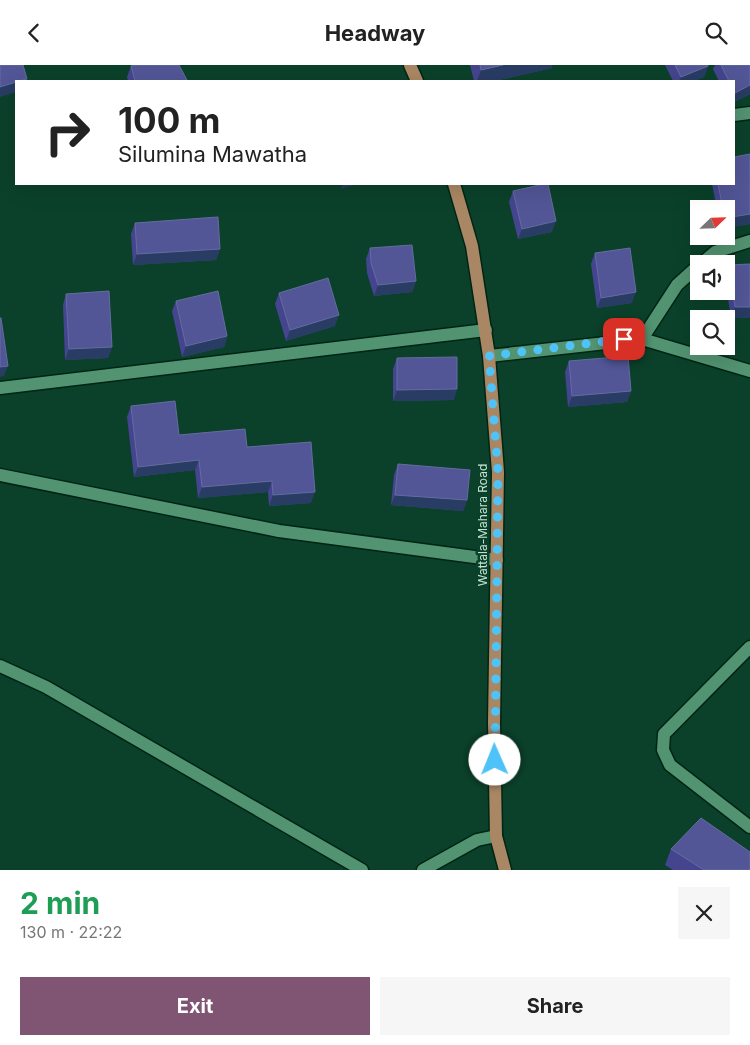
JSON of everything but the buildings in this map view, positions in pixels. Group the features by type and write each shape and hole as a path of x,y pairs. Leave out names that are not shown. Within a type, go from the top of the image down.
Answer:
{"main road":[{"path":"410,65 417,80"},
{"name":"Wattala-Mahara Road","path":"454,185 472,246 486,330 498,472 494,722 496,836 505,870"}],"street":[{"path":"735,115 750,113"},
{"path":"712,255 715,252 750,241"},
{"path":"642,339 677,285 690,274"},
{"path":"0,388 486,330"},
{"path":"489,356 642,339 750,371"},
{"path":"0,475 279,531 497,560"},
{"path":"750,647 664,734 663,750 670,765 750,827"},
{"path":"0,666 46,687 362,870"},
{"path":"423,870 477,841 496,836"}],"route":[{"path":"495,760 495,611 498,472 489,356 624,339"}]}
